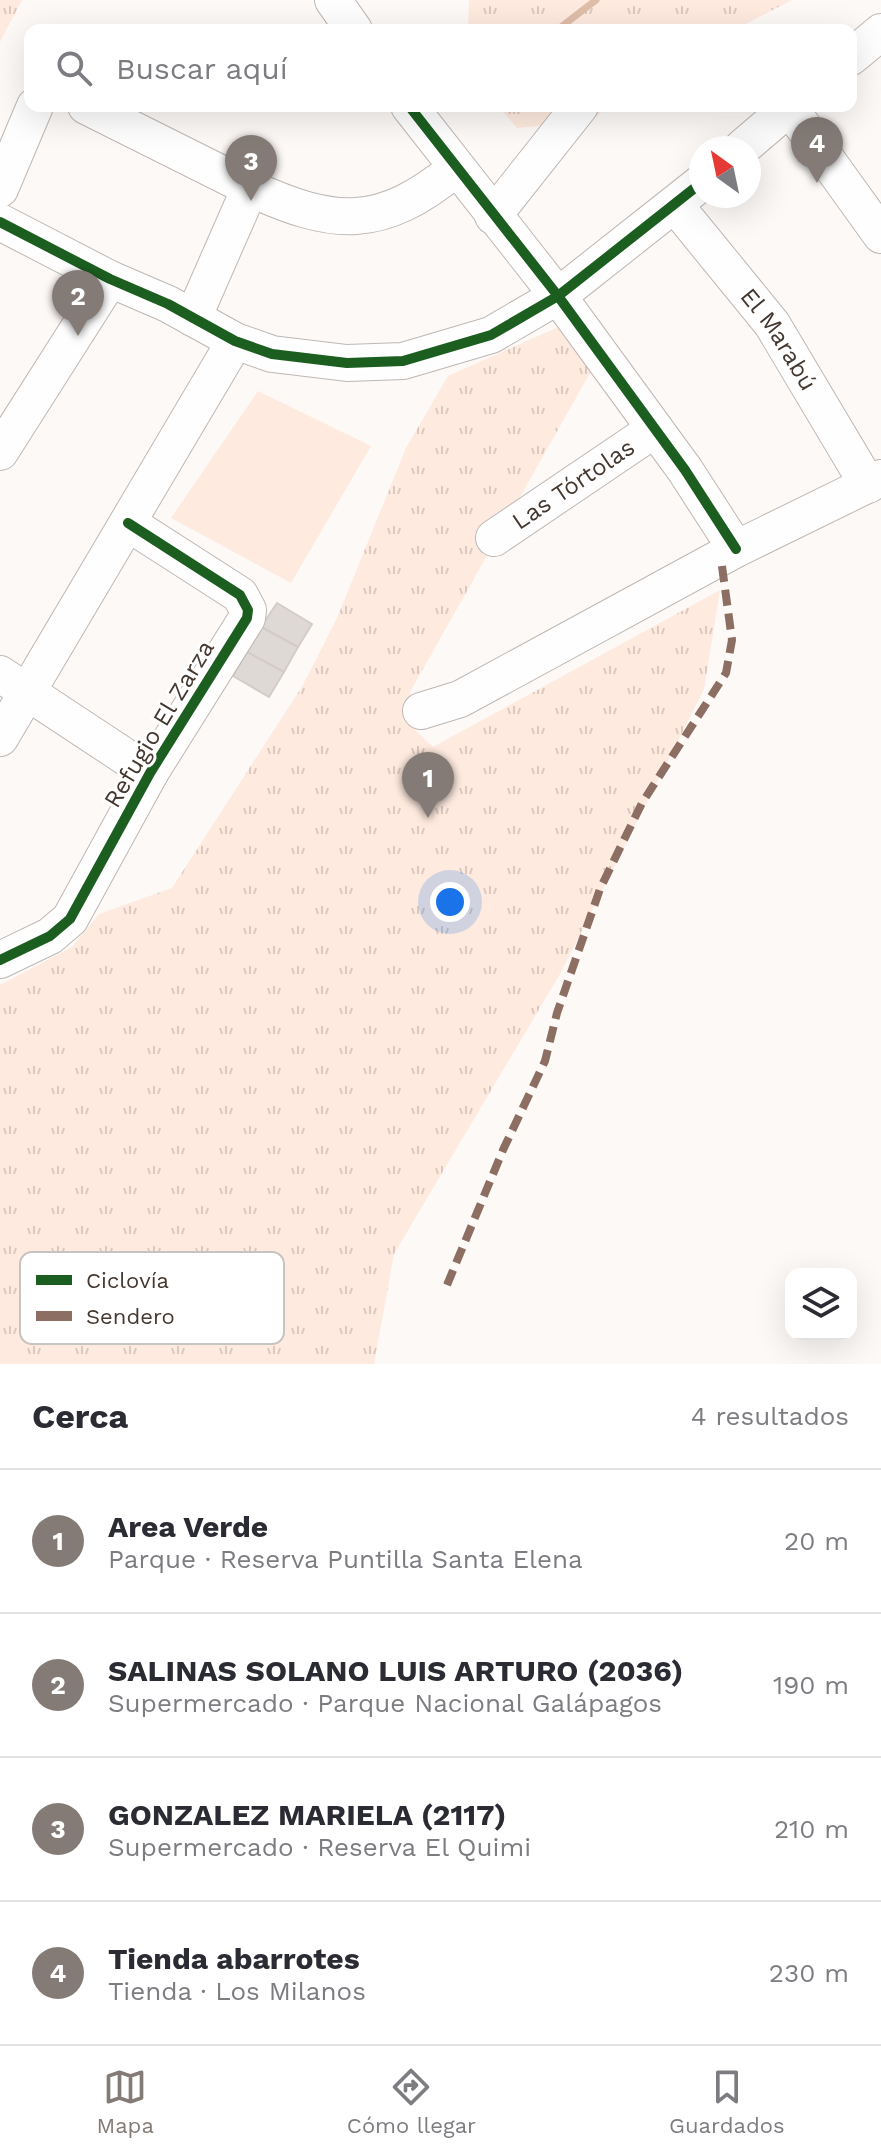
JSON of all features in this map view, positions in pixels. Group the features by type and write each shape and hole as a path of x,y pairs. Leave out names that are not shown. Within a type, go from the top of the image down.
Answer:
{"street":[{"path":"333,0 350,24"},
{"path":"857,52 881,32"},
{"path":"0,189 32,112"},
{"path":"98,112 250,188 311,213 351,218 391,209 428,191 455,169"},
{"path":"413,112 455,169 558,296 655,429 736,549"},
{"path":"493,216 575,112"},
{"path":"756,136 784,112"},
{"path":"794,112 881,235"},
{"path":"193,318 250,188"},
{"path":"0,222 235,341 272,354 332,362 403,361 491,335 558,296 688,194"},
{"name":"El Marabú","path":"688,194 875,482"},
{"path":"0,452 110,279"},
{"path":"0,738 13,682 128,523 235,341"},
{"name":"Las Tórtolas","path":"494,538 655,429"},
{"path":"421,711 460,699 736,549 875,482"},
{"name":"Refugio El Zarza","path":"0,960 50,936 70,919 150,773 247,618 248,610 240,595 128,523"},
{"path":"13,682 150,773"}],"green space":[{"path":"0,0 22,0 0,42"},
{"path":"469,0 792,0 746,24 468,24"},
{"path":"503,112 602,112 589,121 517,128"},
{"path":"563,325 599,357 410,692 410,725 433,747 720,590 704,689 560,974 394,1254 374,1364 0,1364 0,985 72,947 99,914 172,888 303,685 337,618 406,448 448,376"},
{"path":"258,391 371,446 291,583 171,518"}],"building":[{"path":"277,603 312,624 298,647 261,627"},
{"path":"261,627 298,647 284,672 247,652"},
{"path":"247,652 284,672 269,697 233,676"}],"waterway":[{"path":"565,24 596,0"}],"marked path":[{"path":"447,1285 503,1150 545,1061 557,1013 600,889 642,803 726,673 732,640 721,559"}],"cycle path":[{"path":"414,112 558,296 685,470 736,549"},
{"path":"0,222 110,279 168,304 235,341 272,354 347,363 403,361 491,335 558,296 689,192"},
{"path":"0,960 50,936 70,919 150,773 247,618 248,610 240,595 128,523"}],"place":[{"name":"Tienda abarrotes","path":"817,183"},
{"name":"GONZALEZ MARIELA (2117)","path":"251,201"},
{"name":"SALINAS SOLANO LUIS ARTURO (2036)","path":"78,336"},
{"name":"Area Verde","path":"428,818"}]}
